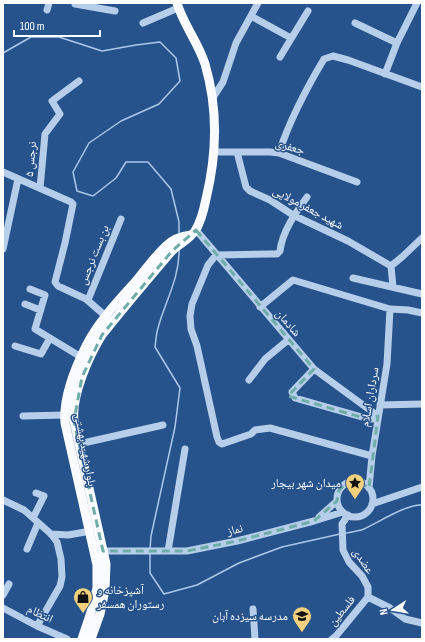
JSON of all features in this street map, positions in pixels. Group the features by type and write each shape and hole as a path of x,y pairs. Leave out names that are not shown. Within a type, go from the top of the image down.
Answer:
{"main road":[{"path":"177,5 204,63 212,99 215,127 210,184 203,211 190,236"},
{"name":"بلوار شهید بهشتی","path":"91,639 100,614 105,590 106,564 65,423 65,415 74,374 95,330 109,318 169,248 190,236"},
{"name":"بلوار شهید بهشتی","path":"82,639 97,588 97,565 90,531 79,444 73,415 82,377 93,350 102,335 109,318"}],"street":[{"path":"75,5 115,13 118,3"},
{"path":"212,99 223,82 236,44 258,3"},
{"path":"385,74 417,3"},
{"path":"143,23 177,5"},
{"path":"280,57 308,11"},
{"path":"251,16 291,38"},
{"path":"355,23 398,43"},
{"path":"279,153 286,130 309,84 324,59 333,56 422,87"},
{"name":"نرجس ۵","path":"40,188 45,134 60,114 52,101 78,81"},
{"name":"جعفری","path":"214,152 279,153 357,182"},
{"name":"شهید جعفر مولایی","path":"237,152 246,187 250,191 270,200 293,215 348,241 391,266"},
{"path":"3,172 72,202 73,204 65,243 55,282 58,286 88,300 109,318"},
{"path":"3,249 18,179"},
{"path":"307,197 293,215 280,251 277,254 216,255 208,265 192,304 190,316 191,329 197,346 219,442 222,444 251,434 255,430 270,428 372,456"},
{"name":"بن بست نرجس","path":"88,300 121,219"},
{"name":"شادمان","path":"190,236 216,255 288,340 314,368 378,416"},
{"path":"393,287 391,266 422,238"},
{"path":"353,278 422,294"},
{"path":"260,307 293,280 390,309 408,310 422,313"},
{"path":"30,289 45,295 35,329 81,357"},
{"path":"25,304 40,310"},
{"name":"سرداران اسلام","path":"368,488 387,364 390,309"},
{"path":"15,346 41,354 50,338"},
{"path":"249,380 265,359 288,340"},
{"path":"314,368 292,392 295,398 369,419 378,416"},
{"path":"380,405 422,404"},
{"path":"23,416 65,415"},
{"path":"79,444 163,425"},
{"path":"168,551 185,449"},
{"path":"348,482 359,482 368,488 372,498 372,504 365,514 353,516 345,513 339,507 337,496 339,490 348,482"},
{"path":"372,504 422,487"},
{"path":"27,549 44,496 36,493"},
{"path":"3,500 24,510 51,534 57,542 61,559 61,582 37,626"},
{"path":"314,521 337,502"},
{"name":"نماز","path":"103,551 187,551 237,541 345,513"},
{"name":"عضدی","path":"345,513 342,524 342,550 349,562 362,576 368,587 368,597"},
{"path":"51,534 68,535 90,531"},
{"path":"3,595 9,584"},
{"path":"368,597 390,608 405,619 422,623"},
{"name":"فلسطین","path":"332,639 368,597"},
{"name":"انتظام","path":"3,608 37,626 67,639"},
{"path":"253,610 255,639"},
{"path":"45,639 47,630"}],"highlighted area":[{"path":"196,230 314,369 288,396 371,420 378,416 369,488 359,482 348,482 339,490 337,501 314,521 237,541 187,551 103,551 74,421 82,377 102,335 172,251"}],"waterway":[{"path":"3,53 31,37 59,37 102,51 160,42 176,58 180,81 159,104 121,121 89,143 73,172 77,191 93,196 116,178 126,162 148,162 171,189 179,222 179,233"},
{"path":"150,549 151,536 175,427 180,388 155,347 157,330 175,279 179,259 179,249"},
{"path":"346,533 364,529 409,507 422,505"},
{"path":"150,553 150,573 164,594 197,585 239,563 282,547 340,534"}],"place":[{"name":"میدان شهر بیجار","path":"355,500"},
{"name":"آشپزخانه و رستوران همسفر","path":"83,614"},
{"name":"مدرسه سیزده آبان","path":"302,633"}]}
